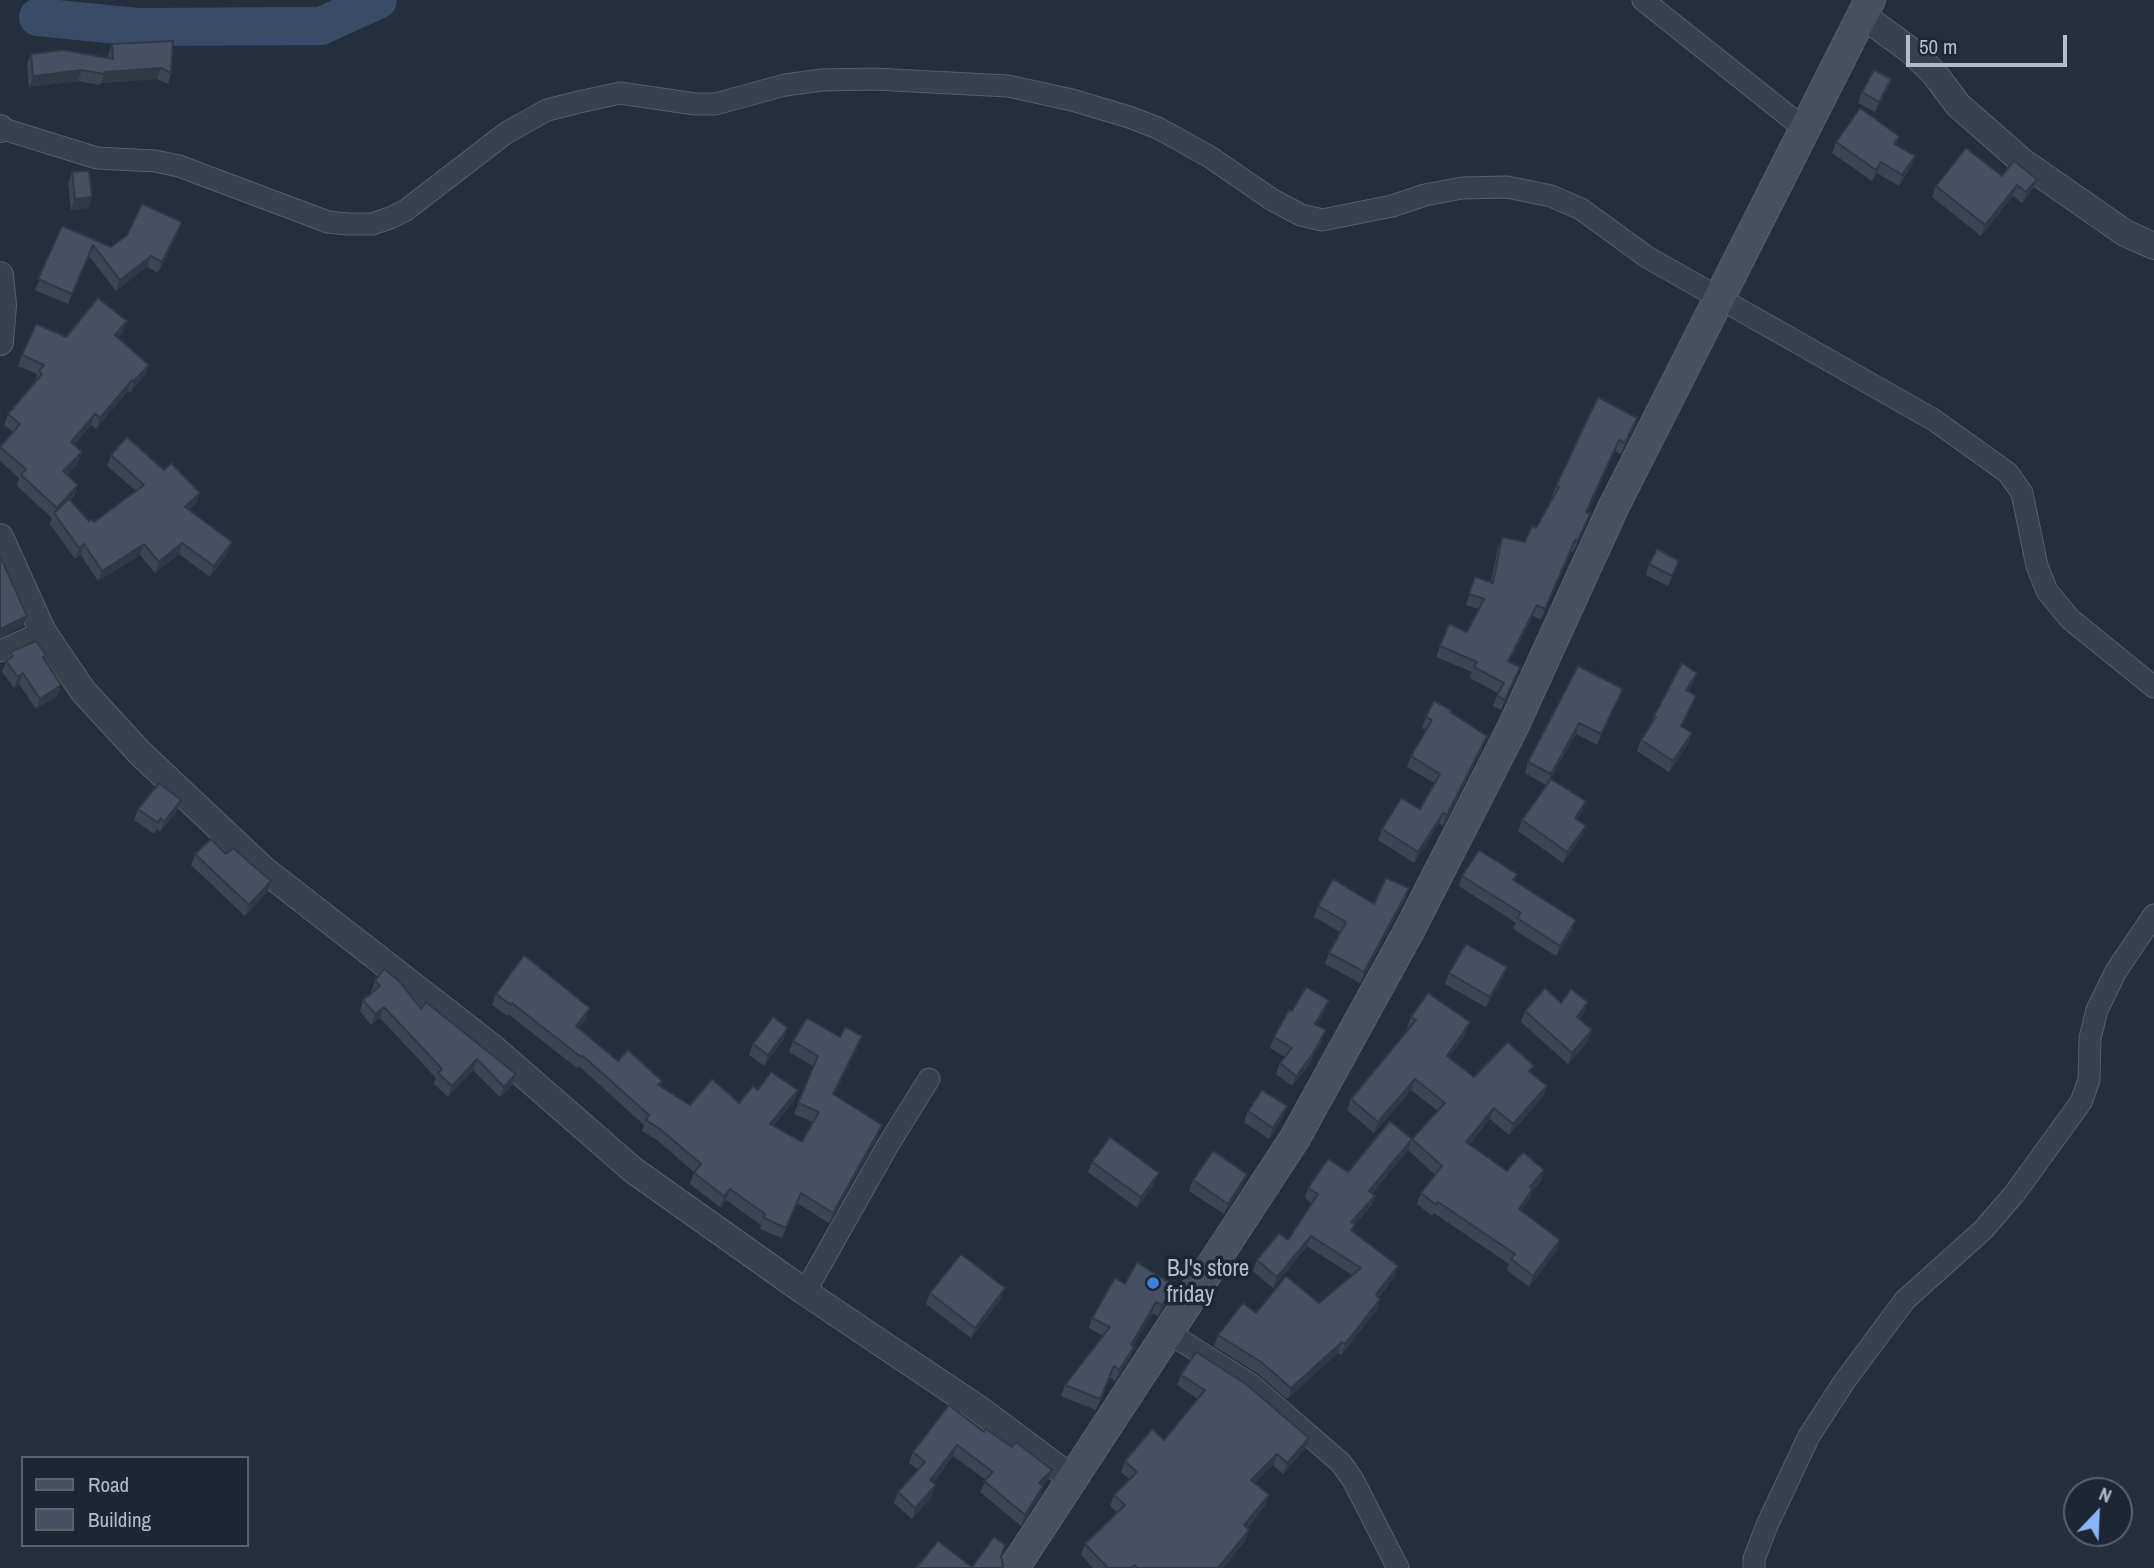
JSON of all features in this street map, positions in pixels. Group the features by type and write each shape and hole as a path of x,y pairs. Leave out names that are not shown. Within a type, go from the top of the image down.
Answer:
{"main road":[{"path":"1014,1568 1295,1138 1410,929 1513,727 1613,508 1866,7"}],"street":[{"path":"1643,0 1806,130"},
{"path":"1866,7 1934,73 1958,105 2023,162 2125,233 2154,246"},
{"path":"0,128 97,158 155,160 179,166 328,222 372,224 406,210 506,132 547,110 620,93 695,104 715,104 785,85 822,80 874,79 1008,86 1072,100 1158,128 1210,157 1271,199 1301,215 1322,220 1462,188 1507,187 1551,196 1581,209 1647,257 1934,420 2008,472 2022,493 2038,566 2047,591 2070,619 2154,687"},
{"path":"0,275 4,305 0,342"},
{"path":"0,537 43,632 83,691 124,735 263,870 492,1047 633,1170 805,1292 979,1409 1074,1480"},
{"path":"0,651 43,632"},
{"path":"1754,1568 1754,1559 1766,1525 1809,1436 1844,1382 1905,1300 1983,1230 2015,1193 2081,1102 2089,1080 2090,1038 2096,1010 2116,971 2154,915"},
{"path":"805,1292 888,1145 929,1079"},
{"path":"1169,1333 1250,1384 1341,1463 1353,1480 1398,1568"}],"building":[{"path":"173,41 171,73 161,68 104,74 82,70 33,76 31,54 64,50 113,59 112,44"},
{"path":"1874,70 1891,79 1879,102 1862,92"},
{"path":"1860,108 1899,136 1894,144 1915,156 1902,175 1881,162 1876,170 1836,142"},
{"path":"1966,148 2002,176 2014,161 2037,179 2026,192 2017,185 1985,225 1936,186"},
{"path":"89,171 92,197 75,199 72,172"},
{"path":"142,204 182,222 162,262 151,256 120,280 93,245 72,294 38,279 62,226 111,247 127,235"},
{"path":"98,298 127,321 115,335 149,365 132,380 100,418 95,414 71,442 82,452 63,471 78,485 57,508 21,475 26,469 0,447 20,424 8,414 42,374 39,371 44,365 22,355 36,324 66,337"},
{"path":"1598,397 1637,418 1625,443 1619,440 1586,512 1590,514 1577,542 1575,540 1545,609 1537,605 1508,661 1520,667 1505,700 1497,695 1504,683 1474,667 1477,662 1440,646 1449,624 1467,632 1484,599 1469,594 1475,577 1493,583 1502,537 1525,542 1532,526 1536,528 1559,487 1556,486"},
{"path":"127,437 164,470 171,463 200,493 185,507 232,542 214,566 182,543 159,562 144,544 102,571 84,544 79,548 54,513 69,499 89,521 92,519 94,522 144,485 111,455"},
{"path":"1657,549 1679,561 1672,576 1649,564"},
{"path":"0,556 27,616 0,629"},
{"path":"36,641 61,685 40,699 23,673 18,677 6,661 13,656 10,652"},
{"path":"1682,663 1697,673 1686,690 1696,696 1681,726 1692,733 1673,761 1641,740 1656,717 1654,716"},
{"path":"1578,666 1623,689 1601,734 1579,723 1551,774 1528,762"},
{"path":"1434,701 1487,736 1447,815 1443,813 1418,852 1382,829 1401,798 1420,809 1440,774 1411,756 1432,720 1426,717"},
{"path":"1551,779 1586,801 1575,818 1586,826 1567,852 1522,820"},
{"path":"159,783 181,800 164,822 161,818 158,823 138,809"},
{"path":"211,839 226,854 233,848 271,881 249,905 195,854"},
{"path":"1479,850 1517,874 1513,880 1576,920 1560,946 1517,918 1521,913 1462,876"},
{"path":"1386,878 1409,888 1364,972 1329,953 1346,922 1318,906 1333,879 1374,904"},
{"path":"1466,944 1507,967 1490,997 1449,973"},
{"path":"524,955 590,1008 576,1026 618,1061 628,1050 662,1081 658,1085 690,1105 712,1079 739,1103 753,1086 758,1090 771,1072 798,1090 770,1124 802,1142 819,1112 798,1103 818,1056 793,1041 807,1018 840,1037 845,1027 862,1036 833,1094 882,1125 833,1213 801,1193 786,1228 764,1218 765,1214 730,1189 724,1196 694,1173 701,1164 646,1120 649,1115 583,1056 496,994"},
{"path":"384,969 399,981 421,1009 426,1002 516,1074 504,1087 477,1059 452,1086 438,1073 442,1069 384,1007 375,1014 363,1000 380,986 375,981"},
{"path":"1306,987 1329,1000 1315,1024 1326,1030 1296,1076 1280,1063 1292,1048 1274,1037"},
{"path":"1545,988 1561,1003 1571,989 1588,1002 1577,1017 1592,1030 1572,1053 1525,1011"},
{"path":"1428,993 1470,1022 1447,1056 1474,1077 1508,1042 1534,1066 1529,1071 1547,1086 1513,1124 1494,1108 1466,1142 1507,1171 1523,1152 1544,1170 1530,1187 1533,1188 1519,1209 1560,1240 1533,1276 1511,1259 1515,1254 1421,1193 1442,1166 1412,1139 1445,1103 1415,1079 1378,1122 1351,1099 1416,1020 1411,1017"},
{"path":"773,1017 788,1028 768,1055 753,1044"},
{"path":"1262,1090 1287,1106 1273,1128 1248,1111"},
{"path":"1390,1121 1412,1139 1369,1191 1375,1196 1351,1222 1355,1224 1351,1230 1398,1266 1376,1294 1380,1299 1345,1344 1342,1342 1291,1388 1261,1362 1218,1335 1243,1303 1256,1313 1286,1276 1319,1303 1361,1268 1311,1236 1277,1277 1257,1260 1279,1233 1288,1240 1318,1194 1308,1188 1328,1159 1348,1172"},
{"path":"1110,1137 1159,1173 1141,1197 1092,1162"},
{"path":"1213,1151 1247,1174 1228,1204 1193,1180"},
{"path":"961,1254 1005,1288 975,1328 930,1293"},
{"path":"1137,1262 1174,1286 1162,1305 1156,1302 1131,1345 1134,1347 1119,1370 1114,1366 1100,1399 1065,1385 1110,1327 1092,1318 1115,1278 1125,1284"},
{"path":"1196,1352 1246,1384 1309,1438 1287,1463 1277,1454 1251,1480 1269,1495 1244,1525 1249,1530 1218,1568 1137,1568 1135,1565 1131,1568 1108,1568 1085,1544 1125,1505 1114,1495 1137,1472 1125,1461 1152,1429 1164,1440 1205,1390 1181,1375"},
{"path":"949,1405 984,1432 986,1429 1012,1447 1016,1442 1052,1470 1039,1483 1043,1486 1025,1515 984,1481 993,1472 957,1445 930,1480 936,1485 915,1508 898,1492 925,1462 913,1452"},
{"path":"994,1537 1005,1545 1001,1556 1002,1568 916,1568 938,1541 972,1567"}],"waterway":[{"path":"38,17 137,27 321,26 378,0"}],"place":[{"name":"BJ's store friday","path":"1153,1283"}]}
